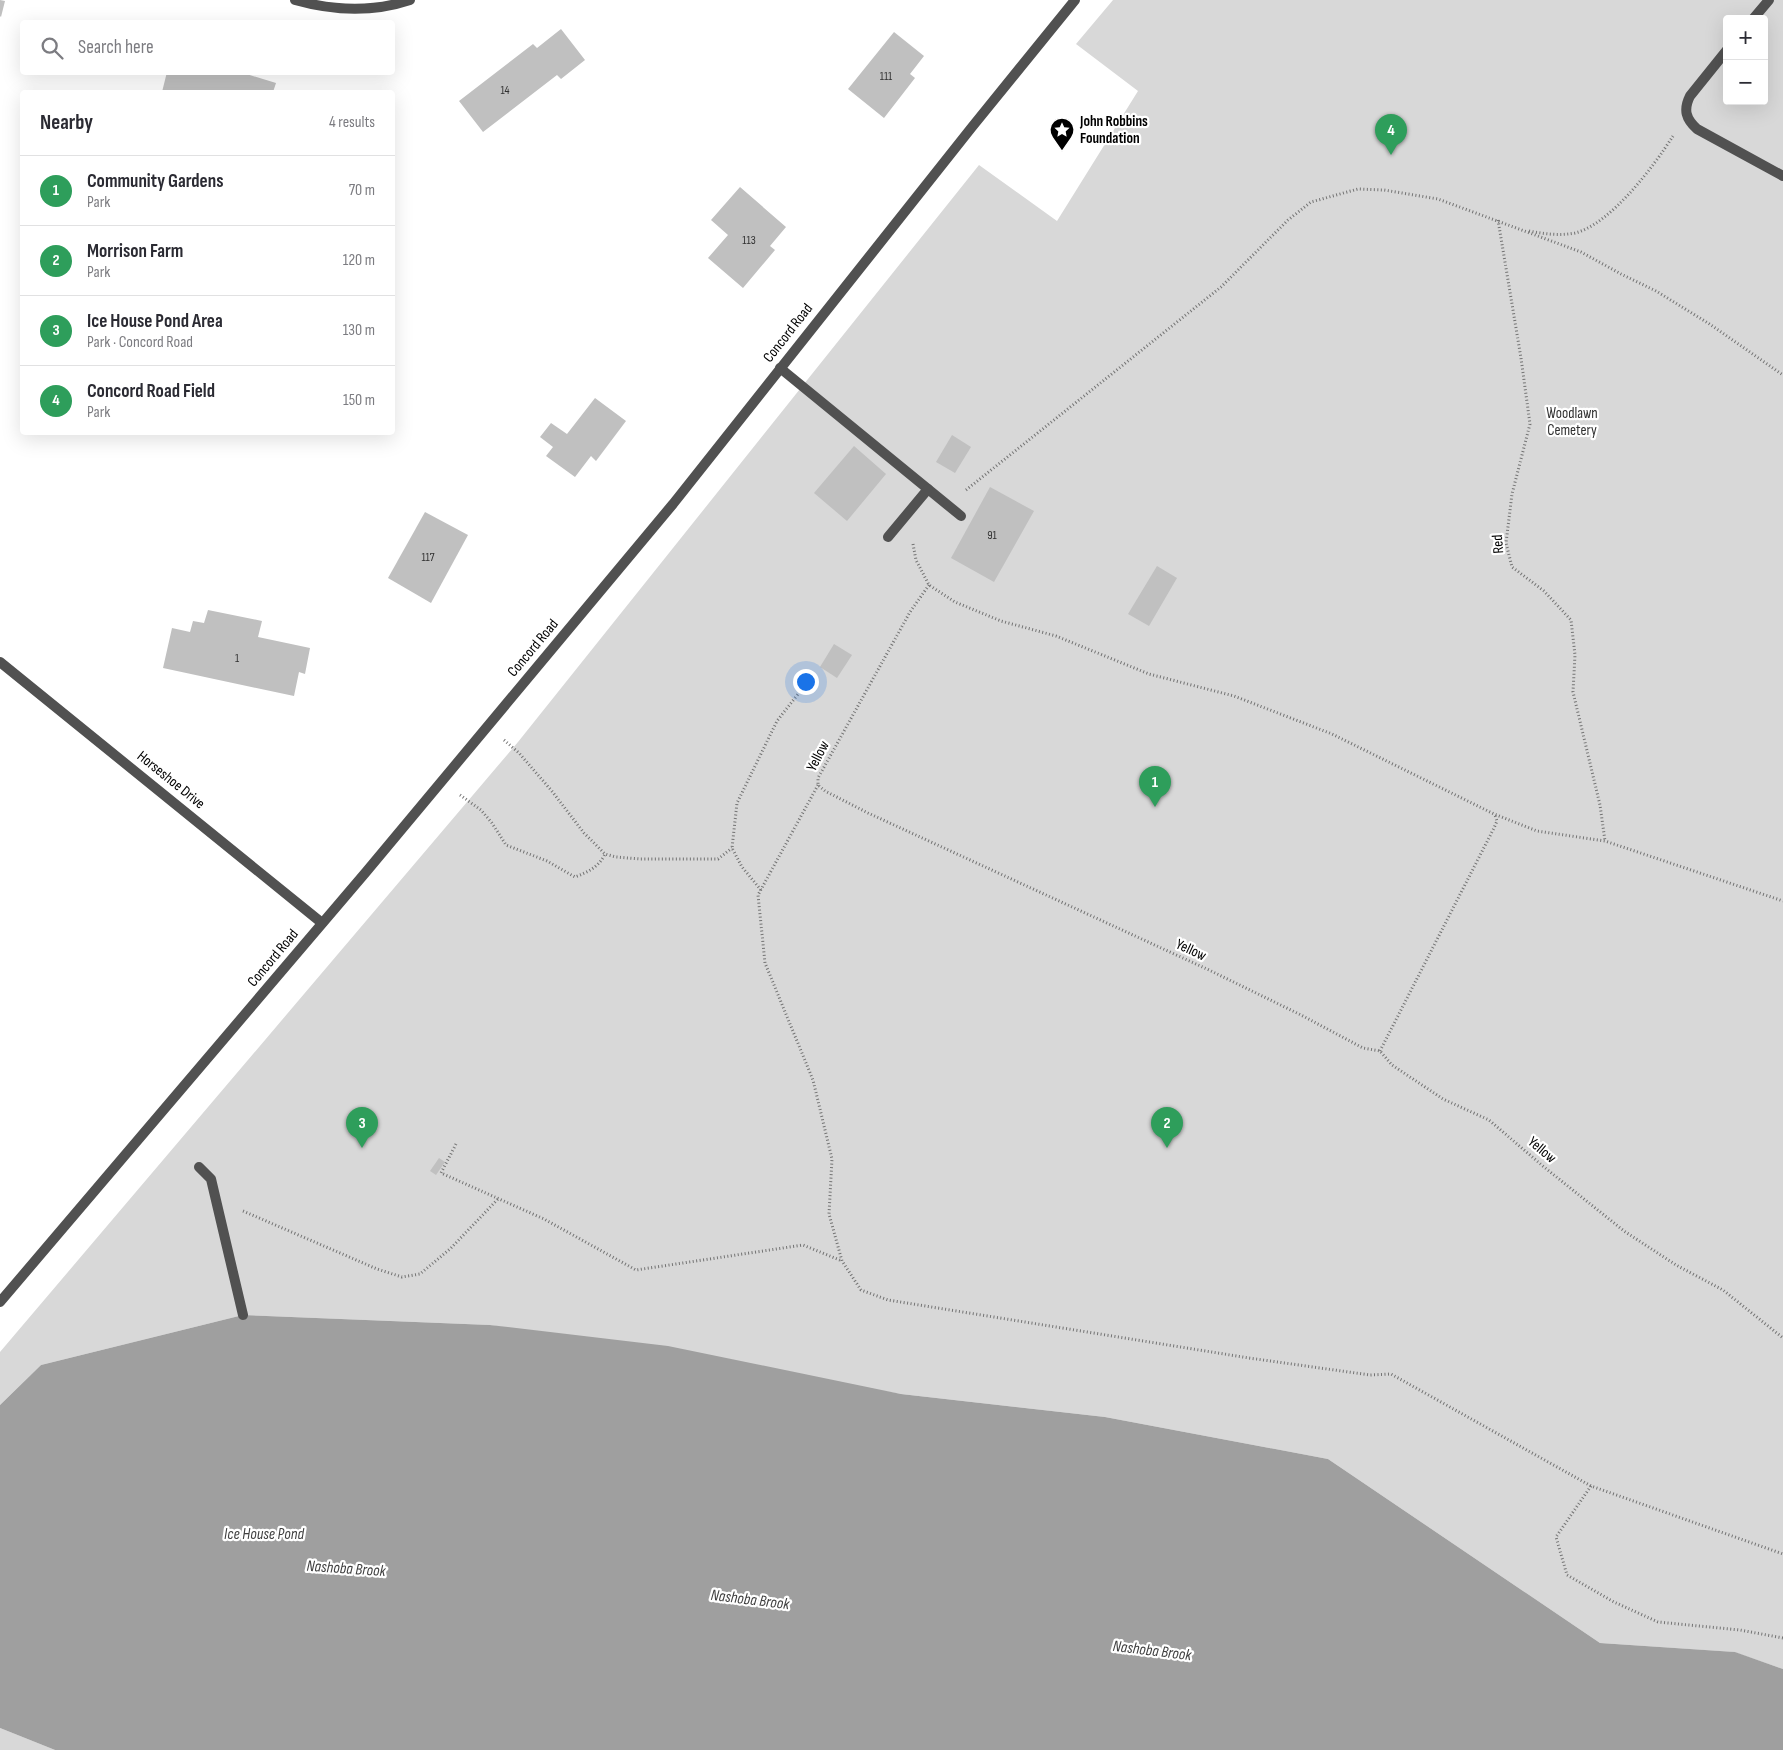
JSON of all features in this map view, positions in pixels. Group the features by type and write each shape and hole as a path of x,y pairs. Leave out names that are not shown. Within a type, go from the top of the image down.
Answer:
{"street":[{"path":"295,0 330,8 355,10 410,0"},
{"name":"Concord Road","path":"0,1302 322,923 672,504 1075,0"},
{"path":"1756,15 1769,0"},
{"path":"1723,55 1690,96 1686,104 1686,114 1690,122 1697,129 1783,176"},
{"path":"780,368 962,516"},
{"path":"888,538 928,488"},
{"name":"Horseshoe Drive","path":"0,662 322,923"},
{"path":"199,1168 211,1179 242,1315"}],"path":[{"path":"1524,230 1556,235 1576,232 1589,227 1604,217 1638,185 1661,156 1686,114"},
{"path":"948,505 1221,287 1288,220 1311,202 1358,189 1384,190 1438,199 1581,252 1656,291 1708,323 1783,375"},
{"name":"Red","path":"1498,220 1530,424 1512,494 1506,543 1512,566 1544,591 1571,620 1574,655 1573,692 1600,805 1606,841"},
{"path":"907,514 916,560 929,585 955,602 1001,621 1056,636 1149,674 1234,696 1332,734 1494,814 1537,831 1606,841 1783,901"},
{"name":"Yellow","path":"929,585 910,612 818,778 818,785 825,791 868,813 1209,970 1363,1048 1380,1051 1392,1065 1443,1099 1489,1120 1624,1231 1676,1265 1722,1290 1783,1338"},
{"path":"761,890 742,867 732,848 736,803 777,721 808,680"},
{"path":"503,739 551,790 584,833 605,854 616,858 718,859 732,848"},
{"path":"818,785 758,895 765,963 813,1080 832,1159 829,1214 842,1261 861,1290 888,1300 1249,1358 1370,1374 1391,1374 1591,1486 1783,1554"},
{"path":"459,794 481,810 506,845 547,861 575,877 586,873 601,863 605,854"},
{"path":"1380,1051 1494,828 1497,821 1494,814"},
{"path":"456,1144 441,1173 544,1219 636,1270 804,1245 842,1261"},
{"path":"215,1198 377,1269 402,1277 420,1274 451,1248 498,1199"},
{"path":"1591,1486 1556,1537 1567,1575 1614,1602 1658,1622 1740,1630 1783,1638"}],"green space":[{"name":"Woodlawn Cemetery","path":"1113,0 1783,0 1783,1669 1734,1652 1600,1643 1328,1459 1105,1417 901,1394 490,1325 243,1315 41,1365 0,1405 0,1352 518,742 979,165 1057,221 1138,91 1076,44"},
{"path":"0,1728 55,1750 0,1750"}],"water":[{"name":"Ice House Pond","path":"243,1315 490,1325 668,1346 901,1394 1105,1417 1328,1459 1600,1643 1735,1652 1783,1669 1783,1750 55,1750 0,1728 0,1405 41,1365"}],"building":[{"path":"0,0 5,1 1,17 0,16"},
{"path":"561,29 585,60 561,79 557,75 483,132 459,101 533,44 537,48"},
{"path":"894,32 924,56 910,74 915,78 884,118 848,89"},
{"path":"166,75 250,75 276,83 274,90 162,90"},
{"path":"740,187 786,227 770,246 775,250 743,288 708,258 728,235 711,220"},
{"path":"595,398 626,421 596,461 591,456 575,477 546,456 553,447 540,437 551,423 567,434"},
{"path":"952,435 971,447 955,473 936,462"},
{"path":"854,446 886,474 847,521 814,493"},
{"path":"990,487 1034,511 994,582 951,558"},
{"path":"425,512 468,535 431,603 388,578"},
{"path":"1157,566 1177,578 1149,626 1128,614"},
{"path":"208,610 262,621 258,637 310,648 305,674 299,672 294,696 163,668 172,628 190,632 193,621 204,623"},
{"path":"834,644 852,655 837,678 820,667"},
{"path":"439,1158 445,1162 436,1175 430,1171"}],"place":[{"name":"John Robbins Foundation","path":"1062,151"},
{"name":"Concord Road Field","path":"1391,155"},
{"name":"Community Gardens","path":"1155,807"},
{"name":"Ice House Pond Area","path":"362,1148"},
{"name":"Morrison Farm","path":"1167,1148"}],"water label":[{"name":"Nashoba Brook","path":"346,1569"},
{"name":"Nashoba Brook","path":"750,1600"},
{"name":"Nashoba Brook","path":"1152,1651"}]}
